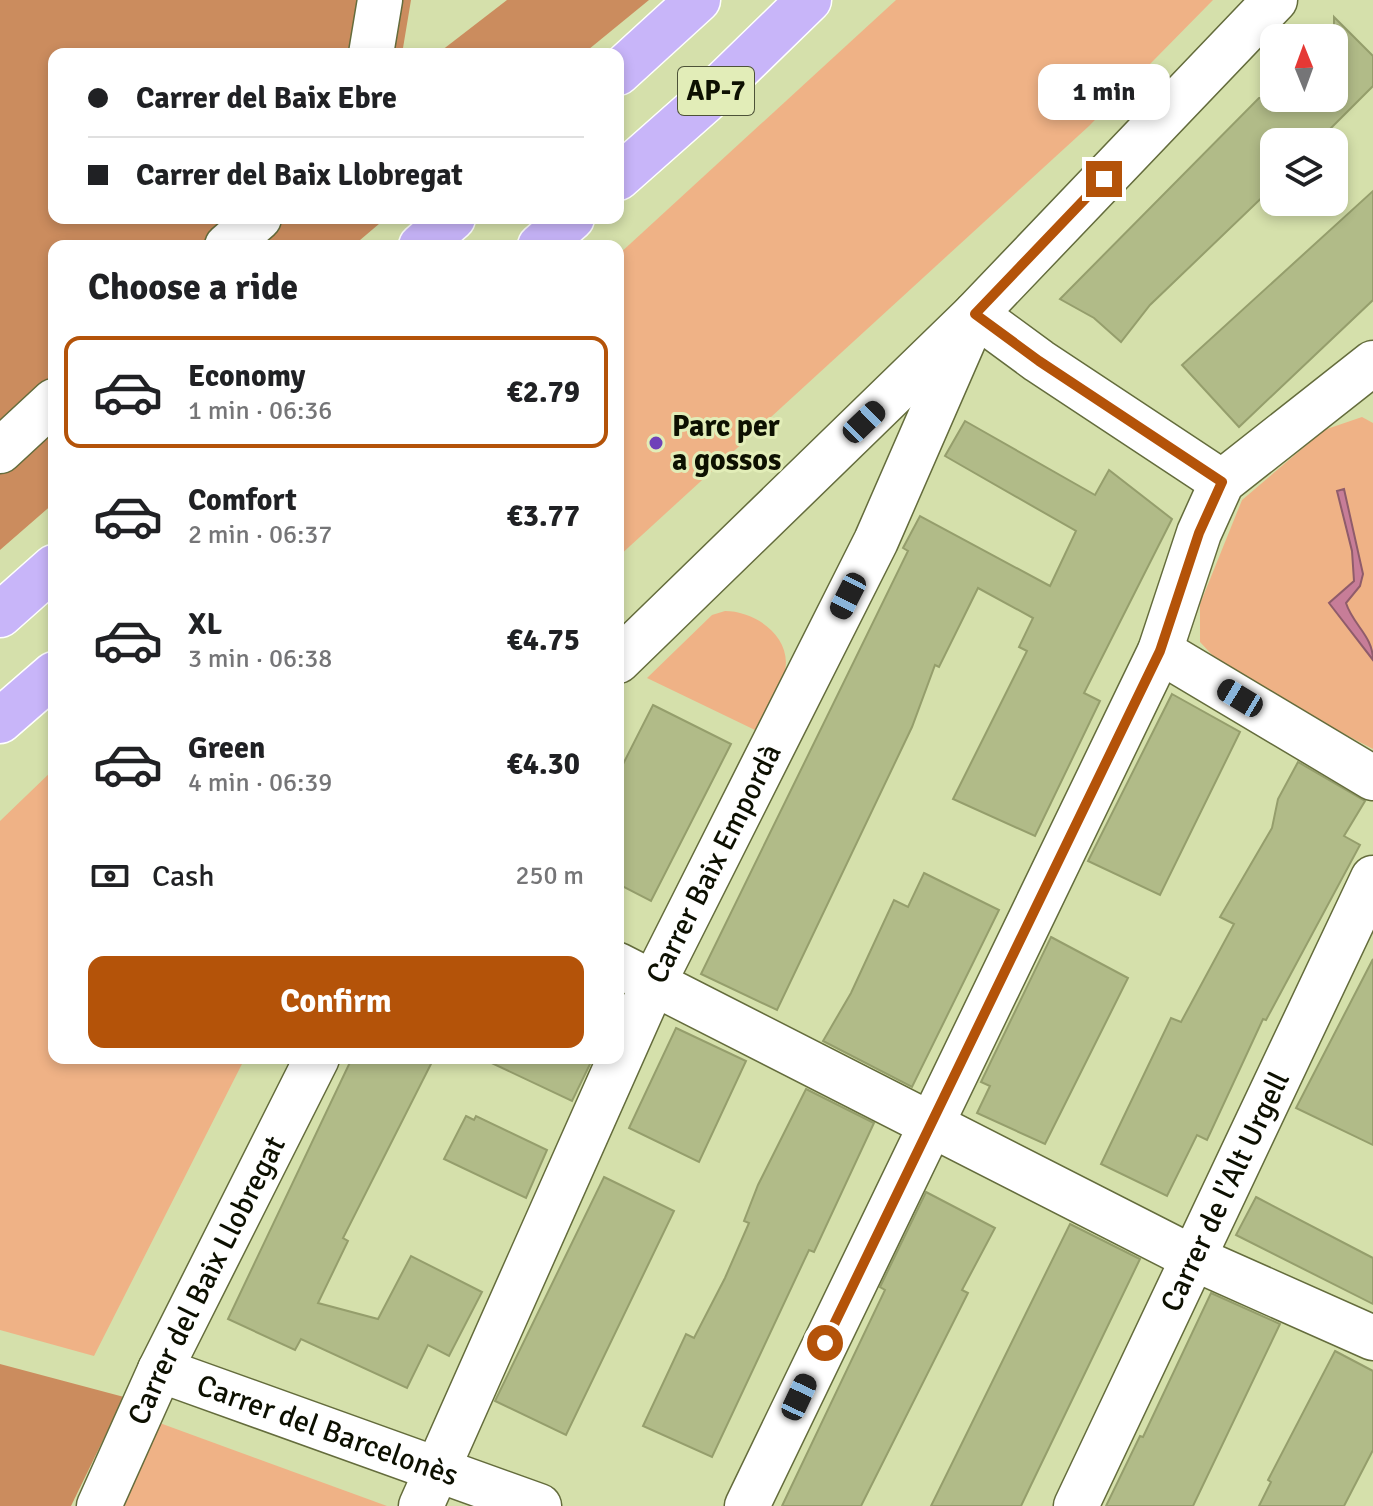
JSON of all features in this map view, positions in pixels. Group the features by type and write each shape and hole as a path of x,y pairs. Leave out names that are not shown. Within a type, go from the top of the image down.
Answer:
{"highway":[{"name":"AP-7","path":"624,68 698,0"},
{"name":"AP-7","path":"624,173 705,101 809,0"},
{"path":"428,240 446,224"},
{"path":"547,240 565,224"},
{"path":"0,615 48,572"},
{"path":"0,721 48,679"}],"street":[{"path":"372,48 380,0"},
{"path":"624,655 975,314 1275,0"},
{"path":"234,240 252,224"},
{"path":"975,314 1039,361 1222,482"},
{"name":"Carrer Baix Empordà","path":"624,1004 636,974 876,541 975,314"},
{"path":"747,1506 1160,651 1199,533 1222,482 1372,366"},
{"path":"0,451 48,407"},
{"path":"1160,651 1373,778"},
{"name":"Carrer de l'Alt Urgell","path":"1076,1506 1191,1257 1373,878"},
{"path":"636,974 928,1126 1191,1257 1373,1338"},
{"name":"Carrer del Baix Llobregat","path":"99,1506 160,1370 314,1064"},
{"name":"Carrer Baix Empordà","path":"430,1488 600,1064"},
{"name":"Carrer del Barcelonès","path":"160,1370 430,1488 539,1506"}],"shaded area":[{"path":"0,0 411,0 403,48 48,48 48,224 379,224 360,240 48,240 48,508 0,550"},
{"path":"507,0 649,0 590,48 445,48"},
{"path":"896,0 1213,0 1089,126 624,552 624,249"},
{"path":"1362,417 1373,423 1373,749 1231,675 1200,642 1200,604 1242,500 1324,430"},
{"path":"1344,489 1363,574 1360,586 1346,603 1370,644 1373,660 1329,603 1354,581 1352,551 1337,491"},
{"path":"725,611 760,621 778,638 784,649 786,662 782,682 755,730 647,678 712,615"},
{"path":"48,775 48,1064 242,1064 94,1356 0,1330 0,821"},
{"path":"0,1364 124,1397 71,1506 0,1506"},
{"path":"157,1422 387,1506 116,1506"}],"building":[{"path":"1348,31 1373,56 1373,86 1348,111"},
{"path":"1259,98 1260,112 1347,112 1331,128 1260,128 1260,199 1150,305 1121,342 1094,318 1060,299"},
{"path":"1373,191 1373,300 1239,427 1182,365"},
{"path":"965,421 1095,495 1109,470 1172,519 1084,693 1100,701 1035,836 953,799 1027,651 1019,647 1033,618 978,588 939,667 935,665 912,727 777,1010 701,974 908,551 903,548 920,516 1050,586 1076,531 945,456"},
{"path":"1172,694 1240,732 1160,895 1088,861"},
{"path":"653,705 731,744 651,901 624,887 624,762"},
{"path":"1298,762 1365,801 1344,836 1360,845 1266,1020 1263,1019 1207,1140 1197,1135 1167,1196 1101,1164 1171,1018 1181,1022 1234,924 1220,917 1272,828 1278,799"},
{"path":"924,873 999,910 912,1087 823,1041 851,993 894,900 908,907"},
{"path":"1051,937 1128,978 1045,1144 977,1113 990,1086 981,1082"},
{"path":"1373,959 1373,1145 1296,1108"},
{"path":"676,1028 746,1061 699,1162 629,1128"},
{"path":"349,1064 431,1064 343,1238 348,1241 318,1303 378,1319 411,1256 482,1292 449,1356 428,1345 407,1388 301,1339 295,1350 228,1319"},
{"path":"494,1064 590,1064 572,1101"},
{"path":"806,1089 874,1123 814,1252 809,1250 712,1457 643,1426 686,1334 694,1338 725,1278 749,1223 744,1221 758,1185"},
{"path":"466,1116 474,1120 476,1116 547,1150 526,1198 444,1159"},
{"path":"604,1177 674,1211 566,1435 495,1401"},
{"path":"926,1192 995,1228 962,1290 968,1293 861,1506 782,1506 885,1290 880,1287"},
{"path":"1256,1197 1373,1258 1373,1304 1236,1235"},
{"path":"1070,1224 1140,1259 1021,1506 931,1506"},
{"path":"1211,1293 1280,1324 1193,1506 1106,1506 1140,1436 1143,1437"},
{"path":"1335,1351 1373,1371 1373,1450 1344,1506 1259,1506 1271,1482 1268,1480"}],"place":[{"name":"Parc per a gossos","path":"656,443"}],"route":[{"path":"825,1343 1160,651 1199,533 1222,482 1039,361 975,314 1104,179"}]}
